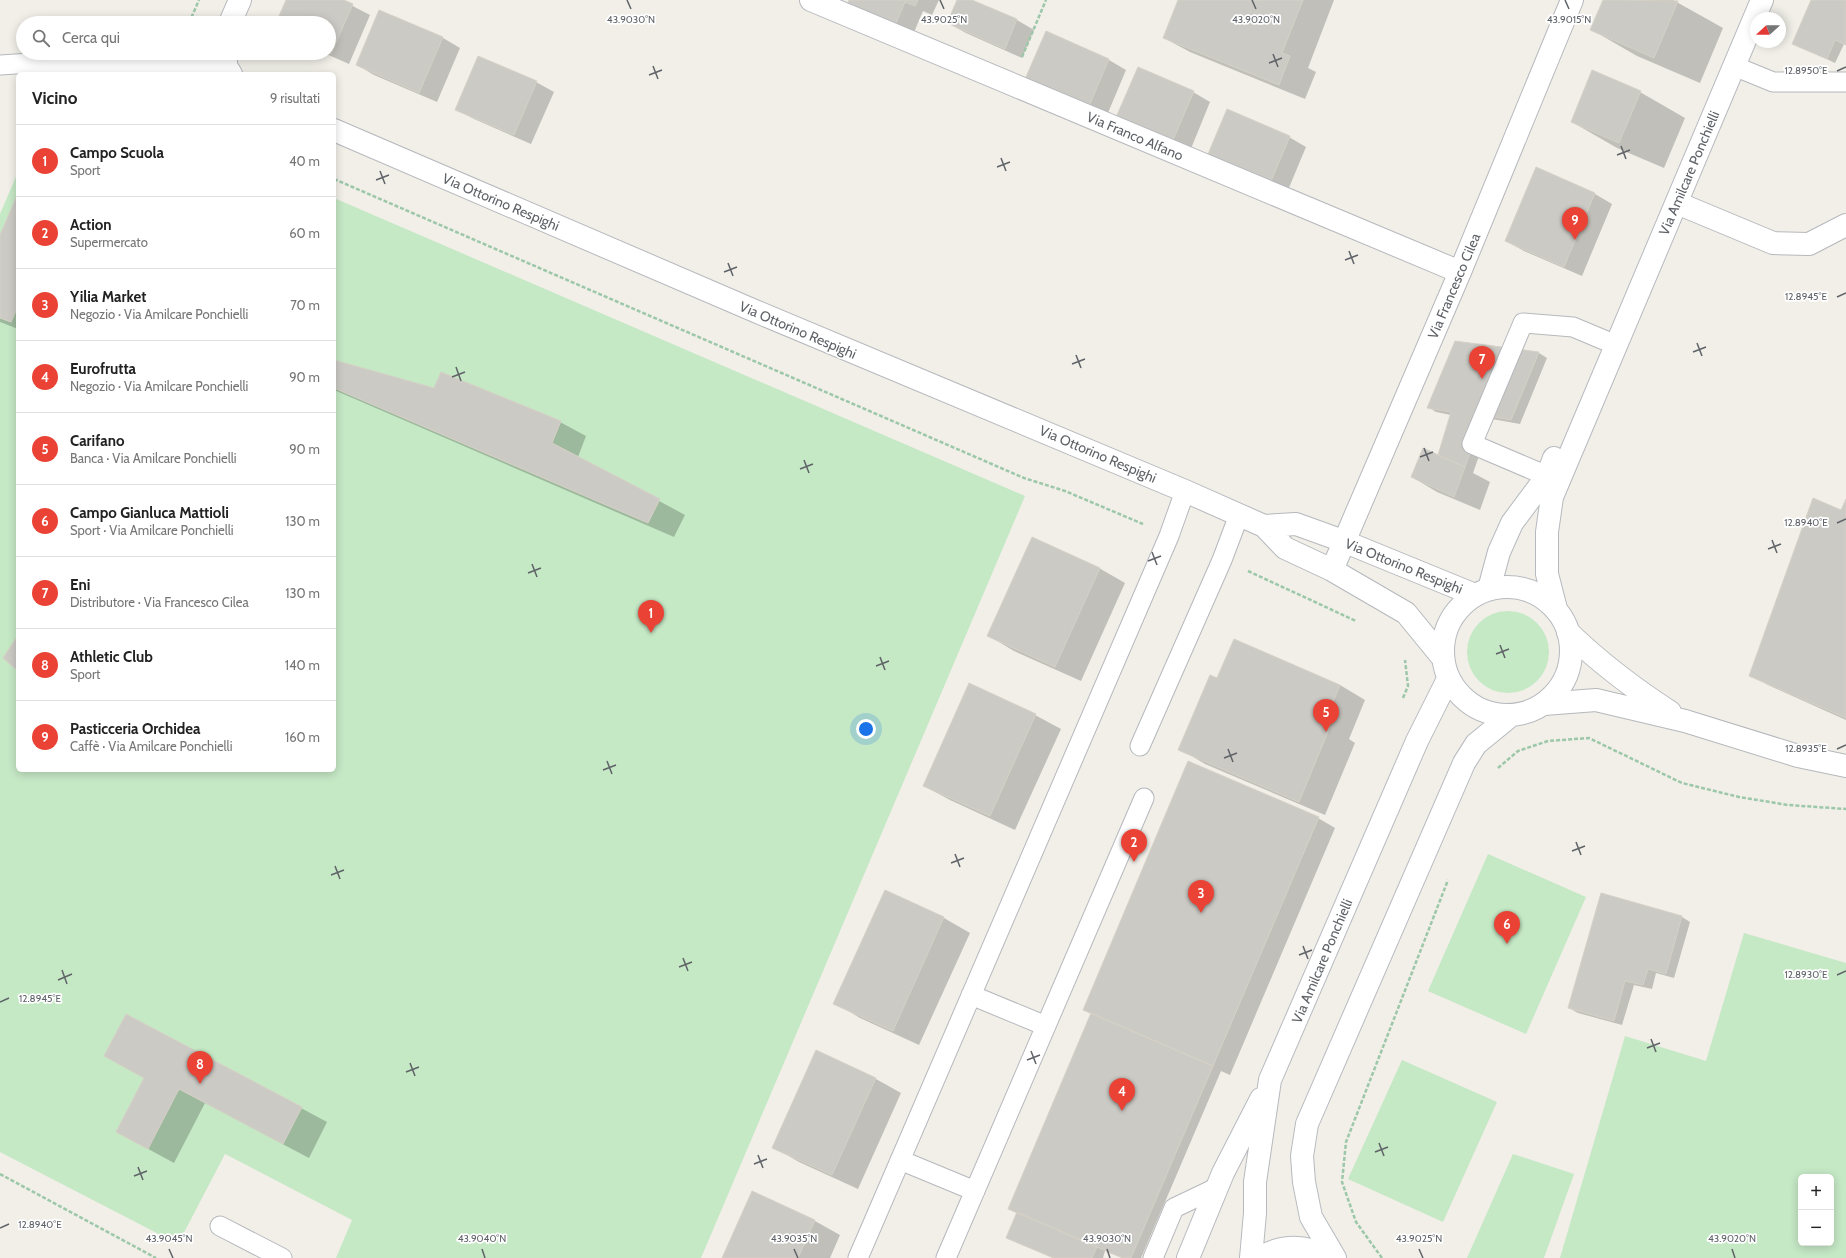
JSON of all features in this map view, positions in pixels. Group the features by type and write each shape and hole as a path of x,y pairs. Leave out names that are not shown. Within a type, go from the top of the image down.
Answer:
{"street":[{"path":"233,16 240,0"},
{"name":"Via Franco Alfano","path":"810,0 1460,272"},
{"name":"Via Francesco Cilea","path":"1332,570 1343,541 1460,272 1572,0"},
{"name":"Via Amilcare Ponchielli","path":"1556,609 1542,597 1526,589 1507,587 1482,592 1460,606 1450,621 1443,639 1442,657 1448,679 1458,695 1473,707 1490,714 1509,716 1527,713 1544,704 1559,690 1568,672 1571,652 1568,632 1556,609 1547,574 1547,532 1552,497 1762,0"},
{"name":"Via Ottorino Respighi","path":"336,131 754,312 1185,491 1264,526 1285,548 1332,570 1406,613 1442,657"},
{"path":"1677,203 1774,243 1808,244 1846,225"},
{"name":"Via Amilcare Ponchielli","path":"1482,592 1512,523 1546,476 1563,436 1616,345"},
{"name":"Via Ottorino Respighi","path":"1264,526 1296,524 1482,592"},
{"path":"1568,632 1589,653 1622,680 1685,721"},
{"name":"Via Amilcare Ponchielli","path":"1251,1258 1255,1213 1255,1182 1270,1080 1417,740 1448,679"},
{"path":"1544,704 1596,700 1685,721 1798,756 1846,766"},
{"name":"Via Amilcare Ponchielli","path":"1334,1258 1311,1217 1304,1182 1302,1156 1307,1124 1464,763 1476,744 1509,716"},
{"path":"1188,1258 1218,1186 1270,1080"},
{"path":"1258,1258 1271,1251 1294,1247 1317,1251 1330,1258"}],"lane":[{"path":"0,65 31,63 228,64"},
{"path":"1734,66 1773,82 1846,82"},
{"path":"1546,476 1472,444 1523,323 1573,327 1616,345"},
{"path":"858,1258 1169,536 1185,491"},
{"path":"1140,746 1222,560 1240,515"},
{"path":"946,1258 1144,798"},
{"path":"971,995 1046,1026"},
{"path":"900,1160 975,1191"},
{"path":"1153,1258 1174,1208 1218,1186"},
{"path":"220,1226 282,1258"}],"path":[{"path":"192,16 199,0"},
{"path":"1011,84 1046,0"},
{"path":"336,180 1024,478 1065,491 1145,525"},
{"path":"1222,560 1360,622"},
{"path":"1402,699 1408,686 1405,656"},
{"path":"1494,770 1518,752 1548,741 1589,738 1682,783 1739,797 1788,805 1846,809"},
{"path":"1382,1258 1356,1222 1342,1182 1346,1142 1449,878"},
{"path":"0,1174 156,1258"}],"green space":[{"path":"16,177 16,772 336,772 336,199 1025,496 701,1258 336,1258 352,1220 225,1154 178,1244 0,1152 0,214"},
{"path":"1508,611 1524,615 1537,623 1545,636 1549,652 1545,668 1537,681 1524,689 1508,693 1492,689 1479,681 1471,668 1467,652 1471,636 1479,623 1492,615"},
{"path":"1488,854 1586,897 1526,1034 1428,991"},
{"path":"1744,933 1846,963 1846,1258 1560,1258 1625,1036 1706,1061"},
{"path":"1402,1060 1497,1102 1443,1222 1348,1179"},
{"path":"1513,1154 1574,1174 1544,1258 1467,1258"}],"building":[{"path":"286,0 344,0 353,4 336,43 336,16 279,16"},
{"path":"849,0 918,0 915,6 905,2 894,28 846,7"},
{"path":"957,0 972,0 1017,19 1005,49 947,23"},
{"path":"1178,0 1303,0 1282,53 1290,56 1279,85 1163,38"},
{"path":"1603,0 1678,1 1654,58 1590,30"},
{"path":"1811,0 1846,0 1846,45 1835,40 1827,59 1792,44"},
{"path":"379,10 443,37 419,93 356,65"},
{"path":"1046,31 1109,59 1087,111 1023,84"},
{"path":"478,56 537,81 514,135 455,110"},
{"path":"1138,67 1194,91 1170,147 1114,122"},
{"path":"1592,70 1641,91 1619,143 1571,122"},
{"path":"1227,109 1290,136 1266,193 1203,166"},
{"path":"1536,167 1595,193 1564,267 1505,241"},
{"path":"16,198 16,311 11,322 0,318 0,235"},
{"path":"1455,341 1539,352 1511,420 1484,415 1465,467 1438,455 1451,412 1427,408"},
{"path":"336,361 434,388 441,372 561,421 552,443 660,499 648,523 336,389"},
{"path":"1423,448 1465,467 1454,497 1411,477"},
{"path":"1813,498 1841,510 1846,499 1846,718 1749,676"},
{"path":"1032,537 1100,568 1055,667 987,636"},
{"path":"16,638 16,669 3,658"},
{"path":"1234,639 1340,685 1324,724 1330,727 1299,802 1178,750 1210,675 1217,678"},
{"path":"969,683 1036,714 990,816 923,786"},
{"path":"1188,761 1319,817 1213,1066 1083,1010"},
{"path":"885,890 944,917 893,1031 833,1004"},
{"path":"1601,893 1682,916 1666,974 1648,969 1643,985 1625,981 1614,1021 1568,1008"},
{"path":"1091,1013 1213,1066 1131,1258 1123,1258 1008,1209"},
{"path":"126,1014 302,1107 283,1144 179,1089 148,1149 116,1132 144,1078 104,1056"},
{"path":"816,1050 876,1078 832,1175 772,1148"},
{"path":"752,1191 815,1220 798,1258 722,1258"},
{"path":"1017,1212 1097,1247 1092,1258 1054,1258 1006,1238"}],"place":[{"name":"Pasticceria Orchidea","path":"1575,240"},
{"name":"Eni","path":"1482,379"},
{"name":"Campo Scuola","path":"651,633"},
{"name":"Carifano","path":"1326,732"},
{"name":"Action","path":"1134,862"},
{"name":"Yilia Market","path":"1201,913"},
{"name":"Campo Gianluca Mattioli","path":"1507,944"},
{"name":"Athletic Club","path":"200,1084"},
{"name":"Eurofrutta","path":"1122,1111"}]}
